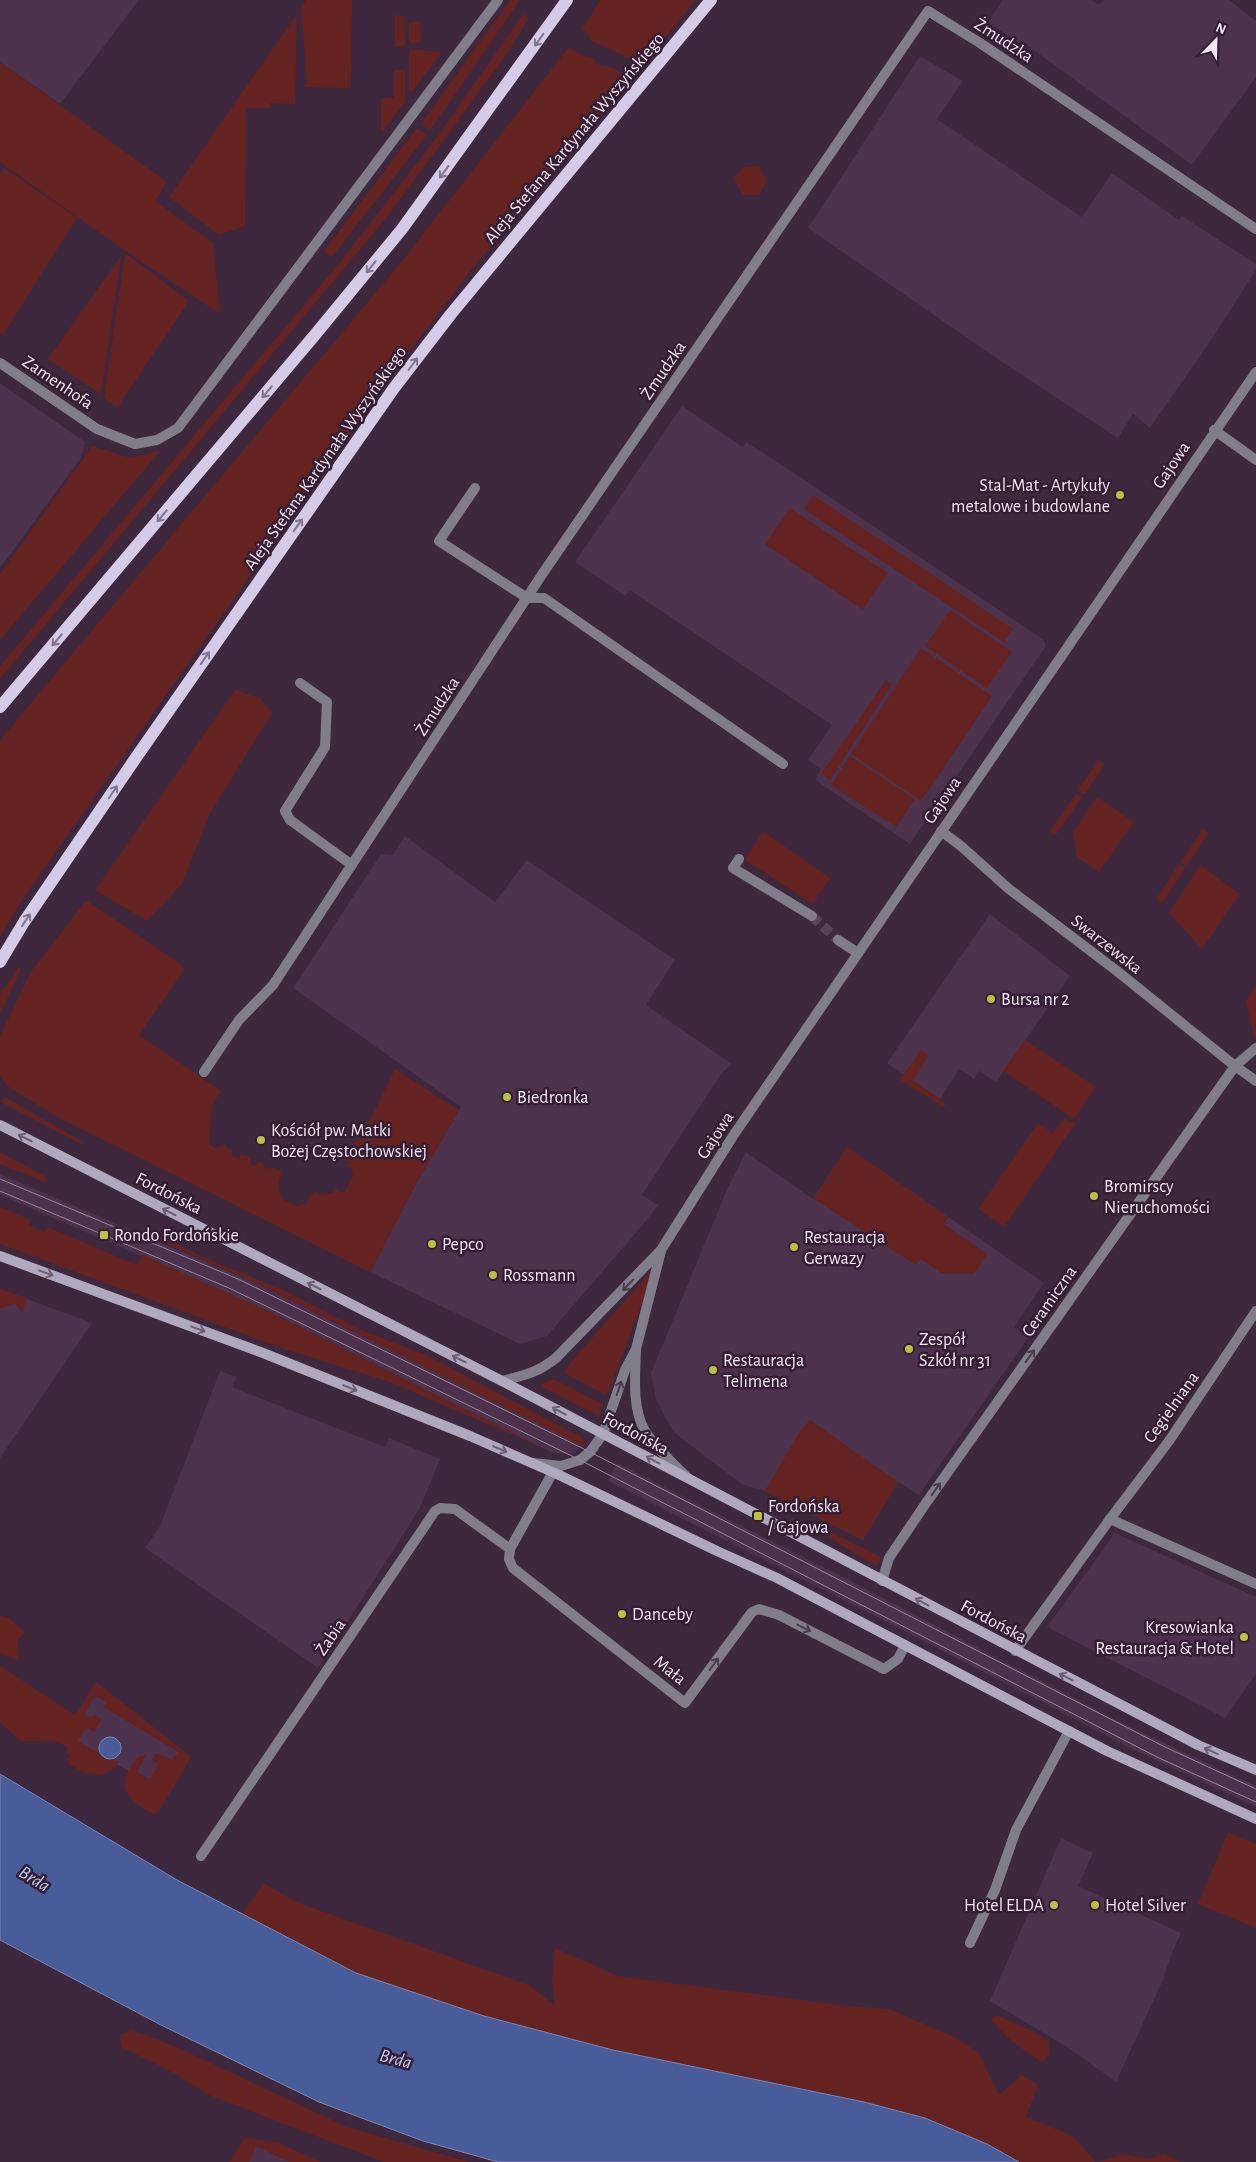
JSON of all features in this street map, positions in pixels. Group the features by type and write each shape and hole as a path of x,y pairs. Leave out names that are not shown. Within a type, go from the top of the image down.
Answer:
{"main road":[{"path":"0,707 314,336 402,229 567,0"},
{"name":"Aleja Stefana Kardynała Wyszyńskiego","path":"0,962 29,915 135,759 394,388 463,299 711,0"},
{"name":"Fordońska","path":"0,1125 502,1381 1015,1651 1198,1745 1256,1770"},
{"path":"0,1256 262,1353 553,1472 777,1578 1107,1751 1256,1820"}],"street":[{"name":"Zamenhofa","path":"0,363 98,429 134,444 156,440 178,428 498,0"},
{"name":"Żmudzka","path":"204,1072 239,1020 273,985 527,598 928,11 980,43 1256,228"},
{"name":"Gajowa","path":"502,1381 529,1376 544,1368 662,1250 733,1136 1214,430 1256,372"},
{"path":"1214,430 1256,460"},
{"path":"476,488 439,541 527,598 544,598 783,764"},
{"path":"300,683 327,702 325,747 285,811 290,820 352,865"},
{"name":"Swarzewska","path":"941,831 961,846 1009,889 1117,971 1256,1081"},
{"path":"739,859 733,868 812,916"},
{"path":"838,940 858,953"},
{"name":"Ceramiczna","path":"882,1581 889,1558 909,1529 1235,1066 1256,1048"},
{"name":"Gajowa","path":"662,1250 636,1349 635,1378 639,1412 645,1431 685,1476 700,1485"},
{"name":"Cegielniana","path":"1015,1651 1169,1440 1256,1312"},
{"name":"Gajowa","path":"532,1463 561,1466 580,1460 590,1452 602,1434 625,1370 636,1349"},
{"path":"510,1550 553,1472"},
{"name":"Żabia","path":"201,1856 435,1511 440,1508 455,1509 510,1550"},
{"path":"1110,1519 1256,1584"},
{"name":"Mała","path":"510,1550 513,1568 685,1703 752,1612 759,1609 779,1615 884,1669 898,1659 905,1645"},
{"path":"970,1943 995,1890 1016,1830 1069,1731"}],"shaded area":[{"path":"0,0 139,0 60,104 0,62"},
{"path":"306,0 352,0 351,88 304,87 307,82 301,8"},
{"path":"510,0 520,0 430,131 421,124"},
{"path":"600,0 696,0 641,67 619,53 591,41 588,34 582,29"},
{"path":"1003,0 1091,0 1100,5 1104,0 1229,0 1256,21 1256,77 1192,165 1021,41 1019,43 988,22"},
{"path":"297,14 295,104 270,103 271,108 246,108 245,226 219,235 169,197"},
{"path":"523,14 529,18 509,51 388,216 0,679 0,666 336,267 437,137"},
{"path":"395,15 404,16 405,45 402,47 395,47"},
{"path":"420,21 421,42 413,44 409,42 409,22"},
{"path":"569,47 583,56 594,58 597,64 614,68 627,83 471,270 382,388 22,900 0,937 0,740 398,266"},
{"path":"411,50 442,52 412,92 409,91 409,52"},
{"path":"920,56 963,81 937,119 1082,217 1112,173 1179,220 1182,216 1256,264 1256,270 1207,346 1150,428 1133,414 1118,438 1002,362 808,228"},
{"path":"0,62 167,182 155,201 213,243 220,314 124,250 0,162"},
{"path":"394,70 403,70 405,72 405,102 383,131 381,129 381,98 394,98"},
{"path":"417,128 427,135 332,257 324,251"},
{"path":"759,166 767,181 759,195 742,195 734,178 743,167"},
{"path":"4,168 77,218 3,335 0,333 0,174"},
{"path":"125,253 189,301 117,408 104,398"},
{"path":"121,256 101,394 48,359"},
{"path":"0,383 85,442 81,458 0,568"},
{"path":"682,406 743,447 746,442 779,463 1044,640 1046,646 910,844 815,780 821,769 808,760 832,725 630,590 625,596 575,562"},
{"path":"92,446 131,458 161,450 0,640 0,574"},
{"path":"813,495 1013,629 1004,642 804,509"},
{"path":"790,508 888,573 863,610 765,544"},
{"path":"950,610 1012,652 987,688 925,646"},
{"path":"921,648 992,696 921,801 851,754"},
{"path":"886,680 892,684 830,780 821,774"},
{"path":"235,690 260,698 272,713 209,815 182,884 147,921 95,890"},
{"path":"850,756 915,799 896,827 831,785"},
{"path":"1099,760 1105,764 1084,795 1078,790"},
{"path":"1076,794 1082,797 1056,835 1050,831"},
{"path":"1097,797 1134,822 1099,872 1077,857 1073,832"},
{"path":"1202,829 1208,833 1187,866 1181,862"},
{"path":"763,831 830,878 813,904 745,860"},
{"path":"405,836 495,902 527,860 675,960 646,1005 732,1064 721,1074 642,1195 658,1205 646,1221 547,1336 520,1344 370,1272 416,1184 461,1107 293,988 381,854 393,855"},
{"path":"1179,864 1185,868 1162,903 1156,899"},
{"path":"1200,865 1240,894 1202,949 1169,913"},
{"path":"86,900 179,963 184,970 139,1035 221,1091 212,1106 209,1144 215,1148 223,1146 224,1142 227,1148 233,1150 231,1156 239,1159 241,1154 251,1158 250,1164 256,1166 258,1162 265,1164 264,1169 274,1168 282,1172 279,1186 284,1200 298,1206 306,1203 314,1191 325,1195 334,1192 336,1188 340,1192 345,1192 353,1175 351,1168 347,1167 349,1162 338,1156 340,1152 361,1138 395,1069 459,1110 416,1184 370,1272 59,1118 7,1086 0,1075 0,1036 30,973"},
{"path":"990,914 1070,976 996,1082 979,1071 974,1079 959,1069 940,1099 887,1063"},
{"path":"19,967 21,969 0,1014 0,993"},
{"path":"1256,985 1256,1036 1254,1039 1246,1001"},
{"path":"1025,1040 1096,1087 1074,1119 1003,1071"},
{"path":"921,1050 929,1056 913,1080 946,1104 944,1107 900,1080"},
{"path":"5,1097 83,1142 85,1146 0,1102"},
{"path":"1065,1118 1075,1124 1004,1227 978,1209 1038,1123 1053,1133"},
{"name":"Zespół Szkół nr 31","path":"847,1147 1044,1283 1014,1327 1028,1338 919,1495 898,1482 863,1540 765,1491 743,1485 681,1438 673,1431 656,1400 651,1373 728,1187 746,1152 813,1199"},
{"path":"847,1147 948,1217 944,1224 987,1254 974,1274 941,1273 921,1259 916,1265 814,1199"},
{"path":"0,1152 47,1177 45,1182 0,1164"},
{"path":"0,1174 260,1285 583,1446 572,1453 560,1454 551,1452 263,1309 0,1195"},
{"path":"0,1207 31,1220 29,1225 45,1232 48,1227 137,1265 142,1255 264,1309 545,1449 390,1382 287,1350 0,1244"},
{"path":"152,1231 203,1257 283,1290 361,1330 428,1356 583,1438 585,1444 583,1446 260,1285 149,1236"},
{"path":"653,1269 654,1271 608,1393 604,1394 564,1373 570,1363"},
{"path":"0,1289 92,1323 0,1458"},
{"path":"0,1289 27,1298 22,1313 15,1303 0,1309"},
{"path":"220,1371 236,1377 232,1387 385,1447 389,1438 440,1459 420,1508 318,1668 145,1548 160,1526"},
{"path":"556,1380 602,1404 599,1416 542,1387 542,1384"},
{"path":"810,1420 898,1482 863,1540 765,1491 799,1433"},
{"path":"617,1463 851,1581 1118,1721 1256,1786 1256,1807 1134,1750 608,1481"},
{"path":"808,1521 883,1558 876,1565 841,1545"},
{"path":"1115,1533 1256,1597 1256,1674 1225,1718 1047,1627"},
{"path":"0,1616 9,1618 26,1633 18,1638 19,1661 0,1653"},
{"path":"0,1666 75,1715 96,1682 191,1757 158,1813 153,1814 130,1797 126,1791 126,1776 138,1757 146,1755 137,1772 150,1779 158,1764 152,1760 156,1753 172,1760 178,1752 104,1707 106,1702 96,1696 93,1698 85,1714 91,1718 94,1715 102,1719 94,1732 86,1728 78,1741 100,1754 119,1762 108,1773 95,1775 75,1768 68,1764 70,1761 67,1760 70,1755 66,1752 69,1748 59,1742 21,1741 0,1723"},
{"path":"96,1682 191,1757 158,1813 132,1773 115,1763 92,1774 67,1760 70,1755 66,1752 69,1748 59,1742"},
{"path":"1228,1832 1256,1844 1256,1928 1198,1904"},
{"path":"1061,1838 1093,1853 1078,1886 1181,1933 1163,1980 1116,2082 1067,2047 990,2001"},
{"path":"264,1883 296,1902 529,1985 555,2005 552,1980 555,1948 618,1976 849,2006 889,2009 955,2037 979,2053 999,2095 1022,2075 1038,2085 1026,2117 1073,2136 1096,2162 1015,2162 987,2144 925,2118 864,2102 613,2050 484,2016 356,1973 242,1914"},
{"path":"997,2015 1049,2041 1049,2054 1042,2062 1002,2032 991,2019"},
{"path":"132,2030 179,2048 347,2127 470,2162 384,2162 211,2096 170,2071 121,2047 120,2035"},
{"path":"245,2138 279,2143 321,2162 290,2162 256,2146 249,2162 229,2162"},
{"path":"248,2142 290,2162 235,2162"},
{"path":"1124,2154 1149,2159 1164,2154 1181,2162 1099,2162"}],"water":[{"path":"106,1737 114,1737 121,1744 121,1752 114,1759 106,1759 99,1752 99,1744"},
{"name":"Brda","path":"0,1774 177,1880 356,1973 484,2016 613,2050 864,2102 925,2118 987,2144 1019,2162 498,2162 423,2141 319,2102 161,2025 0,1940"}],"tunnel":[{"path":"812,916 838,940"}],"tram line":[{"path":"0,1179 238,1279 590,1452 1163,1746 1256,1789"},
{"path":"0,1191 229,1288 580,1460 1159,1758 1256,1802"}],"place":[{"name":"Stal-Mat - Artykuły metalowe i budowlane","path":"1120,495"},
{"name":"Bursa nr 2","path":"991,999"},
{"name":"Biedronka","path":"507,1097"},
{"name":"Kościół pw. Matki Bożej Częstochowskiej","path":"261,1140"},
{"name":"Bromirscy Nieruchomości","path":"1094,1196"},
{"name":"Rondo Fordońskie","path":"104,1235"},
{"name":"Pepco","path":"432,1244"},
{"name":"Restauracja Gerwazy","path":"794,1247"},
{"name":"Rossmann","path":"493,1275"},
{"name":"Zespół Szkół nr 31","path":"909,1349"},
{"name":"Restauracja Telimena","path":"713,1370"},
{"name":"Fordońska / Gajowa","path":"758,1516"},
{"name":"Danceby","path":"622,1614"},
{"name":"Kresowianka Restauracja & Hotel","path":"1244,1637"},
{"name":"Hotel ELDA","path":"1054,1905"},
{"name":"Hotel Silver","path":"1095,1905"}]}
